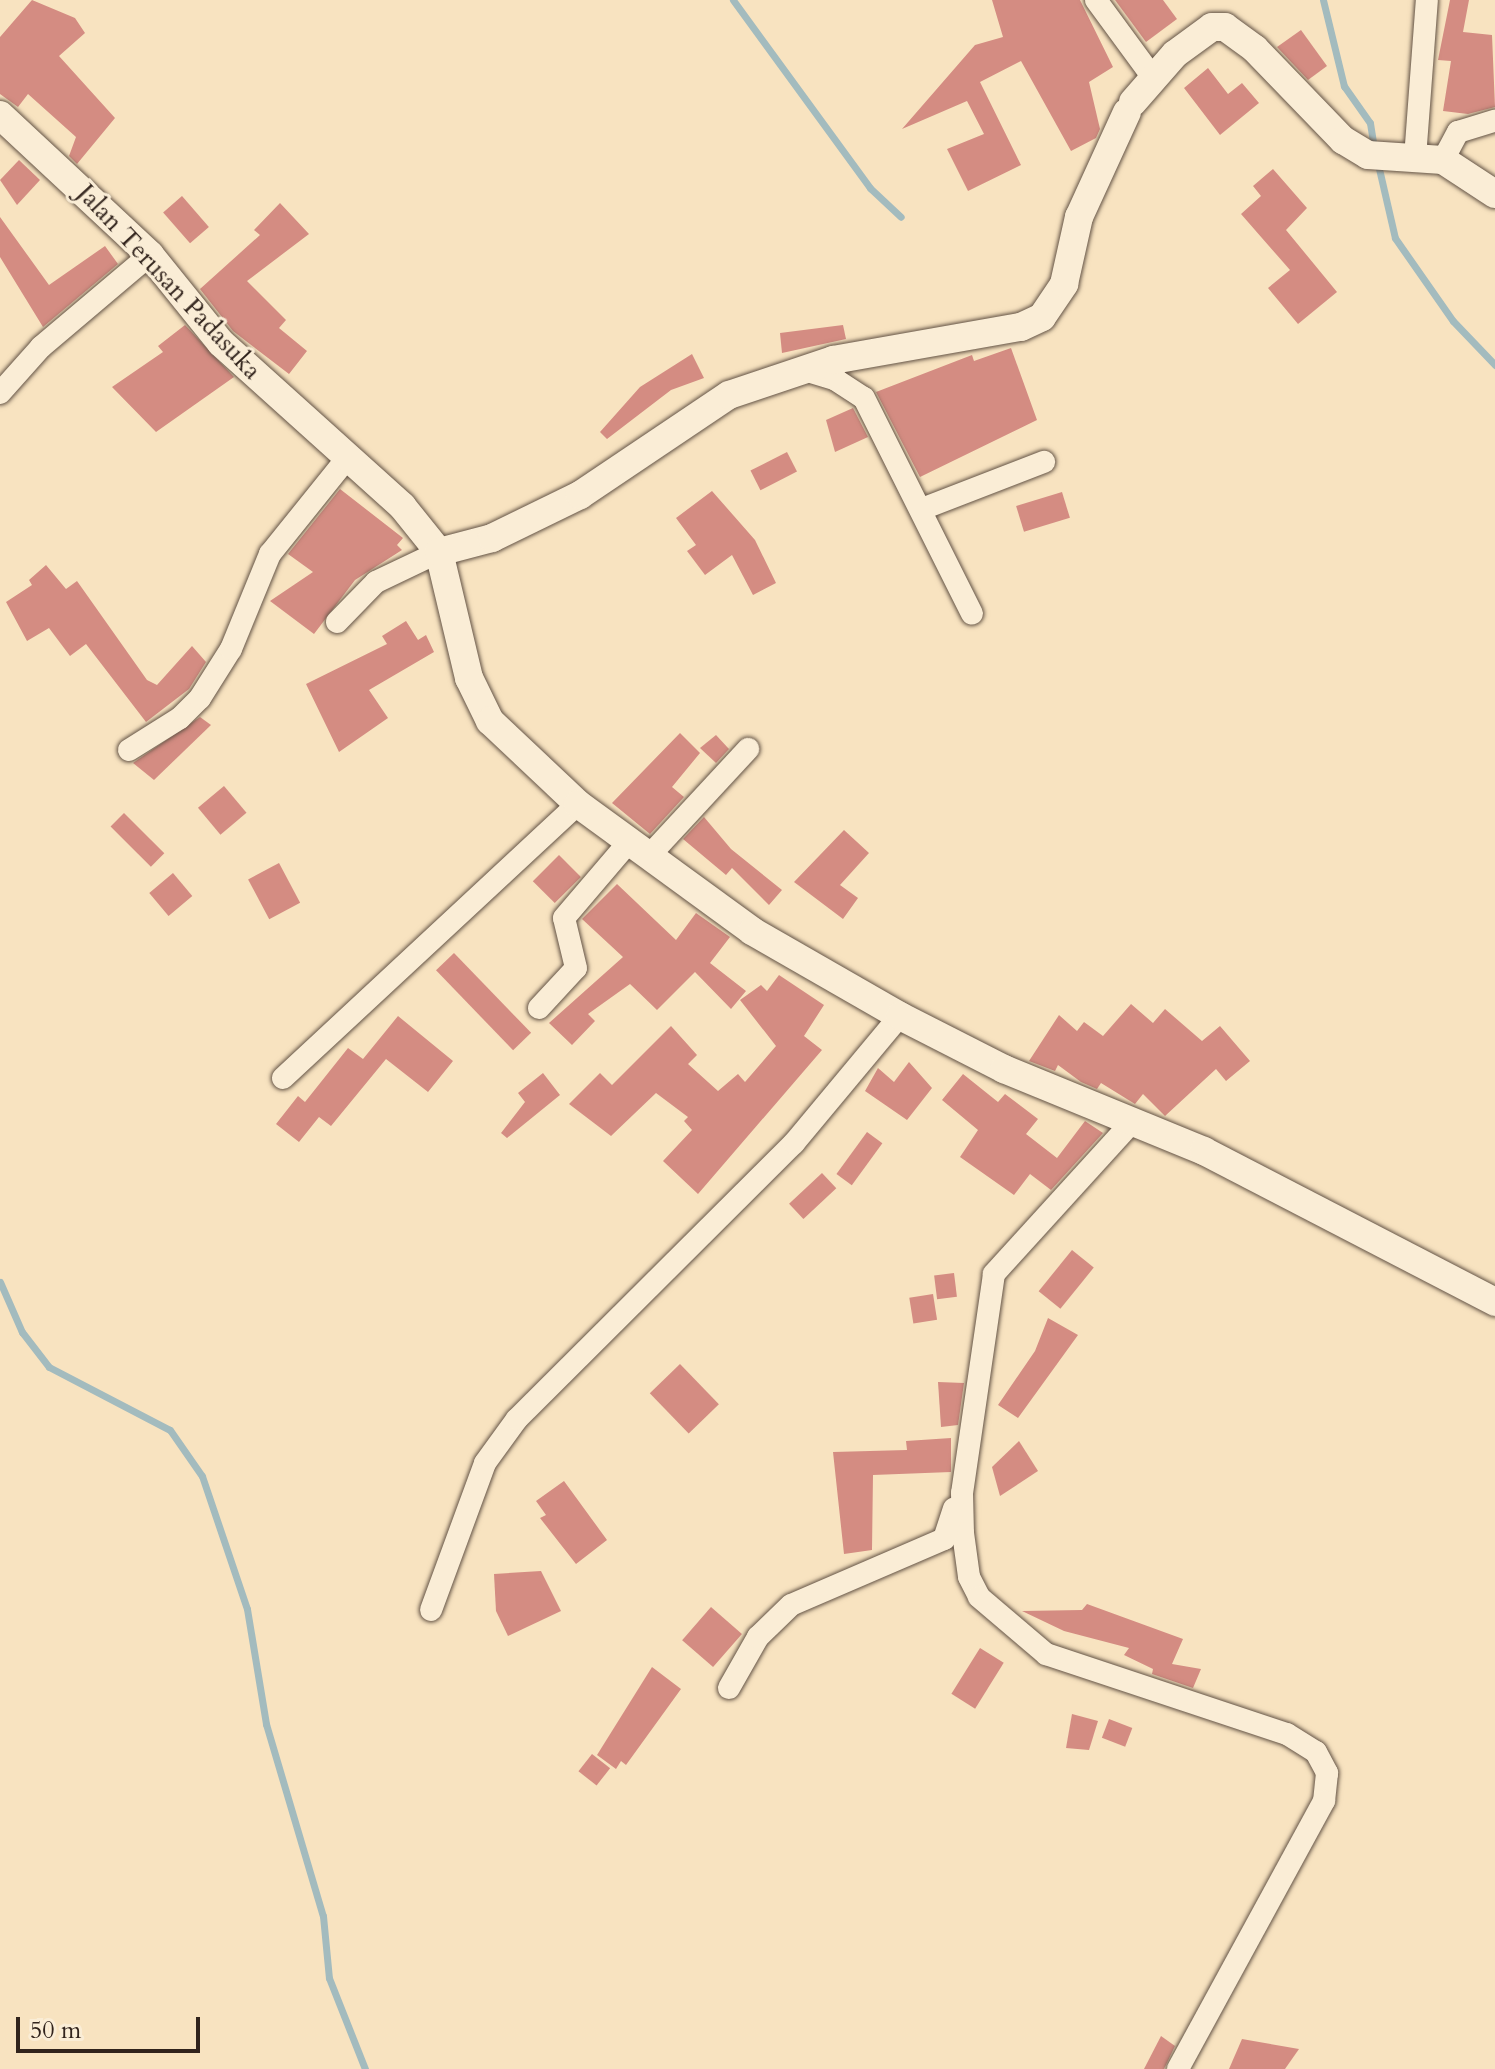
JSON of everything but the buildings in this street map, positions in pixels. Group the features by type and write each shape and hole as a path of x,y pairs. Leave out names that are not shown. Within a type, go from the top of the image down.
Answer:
{"street":[{"path":"1096,0 1151,75"},
{"path":"1427,0 1429,159"},
{"path":"337,622 376,582 439,552 492,538 549,511 729,395 800,369 1021,327 1042,317 1064,284 1079,217 1130,107 1151,75 1212,27 1225,27 1343,140 1368,155 1429,159 1495,194"},
{"name":"Jalan Terusan Padasuka","path":"0,115 150,255 221,343 348,457 439,552"},
{"path":"1429,159 1458,132 1495,121"},
{"path":"0,393 41,347 150,255"},
{"path":"800,369 836,380 864,398 972,614"},
{"path":"129,750 180,718 200,698 231,649 270,554 348,457"},
{"path":"922,509 1044,462"},
{"path":"439,552 469,678 490,721 578,804 752,931 900,1016 1004,1069 1133,1121 1247,1172 1495,1302"},
{"path":"539,1008 576,968 564,918 748,749"},
{"path":"283,1078 578,804"},
{"path":"431,1610 485,1463 517,1419 794,1143 900,1016"},
{"path":"1133,1121 994,1274 962,1493 969,1577 979,1597 1046,1654 1287,1734 1316,1752 1327,1773 1324,1801 1178,2069"},
{"path":"729,1688 758,1637 791,1605 944,1539 953,1528 956,1496 962,1493"}],"waterway":[{"path":"733,0 870,188 901,217"},
{"path":"1323,0 1344,86 1370,123 1374,148"},
{"path":"1377,160 1395,238 1453,321 1495,365"},
{"path":"0,1282 22,1332 49,1367 170,1430 202,1476 247,1609 266,1724 323,1916 329,1978 365,2069"}]}
